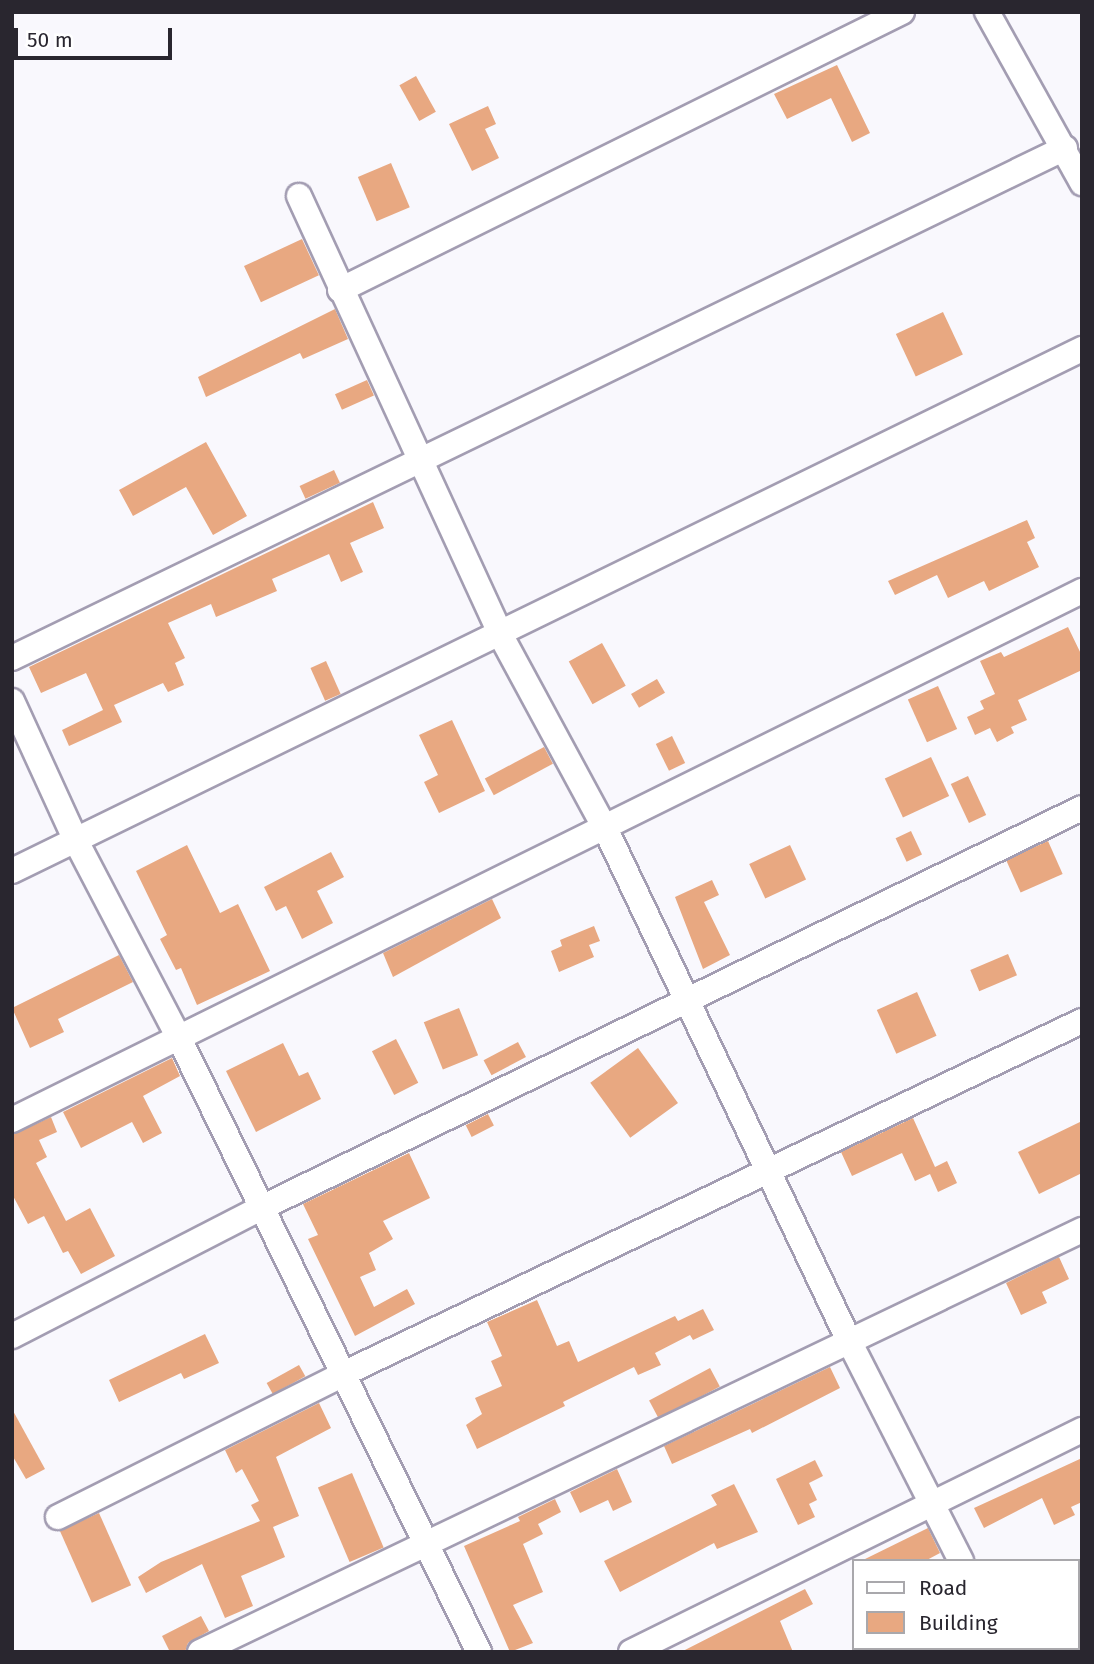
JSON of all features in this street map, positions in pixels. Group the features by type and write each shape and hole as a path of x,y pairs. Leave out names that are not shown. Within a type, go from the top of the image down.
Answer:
{"street":[{"path":"340,290 902,12"},
{"path":"988,12 1082,183"},
{"path":"12,658 1065,148"},
{"path":"299,196 500,634 605,828 850,1343 960,1559"},
{"path":"12,871 1082,349"},
{"path":"12,1120 1082,591"},
{"path":"12,701 76,841 178,1036 259,1209 479,1652"},
{"path":"12,1336 259,1209 1082,808"},
{"path":"58,1517 341,1375 1082,1021"},
{"path":"200,1652 1082,1230"},
{"path":"631,1652 930,1501 1082,1430"}],"building":[{"path":"837,65 870,133 852,142 831,98 787,119 774,94"},
{"path":"416,76 436,112 419,121 399,85"},
{"path":"488,106 496,124 485,129 499,158 472,171 449,124"},
{"path":"391,163 410,207 377,221 358,177"},
{"path":"302,239 319,275 261,302 244,266"},
{"path":"335,309 348,339 303,359 300,353 206,397 198,377"},
{"path":"943,312 963,355 916,377 896,334"},
{"path":"367,380 374,396 342,410 335,394"},
{"path":"206,442 247,516 213,535 186,487 133,516 119,490"},
{"path":"334,470 340,483 305,499 300,486"},
{"path":"373,502 384,528 350,543 363,572 341,582 329,554 272,579 277,591 216,617 211,604 168,623 185,658 175,663 184,685 168,692 163,683 114,705 122,722 69,746 62,730 103,710 86,673 41,693 29,667"},
{"path":"1027,520 1035,538 1027,542 1039,567 989,591 984,581 948,598 937,575 895,595 888,581"},
{"path":"1068,627 1082,656 1082,670 1018,700 1027,720 1011,727 1014,733 997,742 990,728 975,735 967,717 984,709 980,701 995,694 980,661 1001,652 1004,657"},
{"path":"602,643 626,686 593,704 569,661"},
{"path":"326,661 341,694 325,701 310,668"},
{"path":"657,679 665,693 639,708 631,694"},
{"path":"938,686 957,729 927,742 908,699"},
{"path":"452,720 485,791 439,813 424,782 438,775 419,735"},
{"path":"672,736 685,763 669,771 656,744"},
{"path":"544,747 553,764 494,795 485,778"},
{"path":"931,757 949,796 903,818 885,779"},
{"path":"968,776 986,815 969,823 951,784"},
{"path":"911,831 922,855 907,862 896,838"},
{"path":"1048,841 1063,874 1021,893 1006,860"},
{"path":"187,845 220,913 238,904 270,971 197,1005 181,968 176,970 160,939 167,935 136,871"},
{"path":"790,845 806,879 765,898 749,864"},
{"path":"331,852 344,877 317,891 333,923 302,939 286,906 276,911 264,887"},
{"path":"712,880 719,895 704,902 730,955 703,969 675,897"},
{"path":"492,899 501,918 393,977 383,953"},
{"path":"594,926 600,941 589,945 594,957 559,972 551,951 562,946 560,940"},
{"path":"1008,954 1017,975 979,991 970,970"},
{"path":"119,955 133,982 58,1019 64,1032 30,1048 12,1008"},
{"path":"917,992 937,1036 896,1054 877,1010"},
{"path":"459,1008 478,1055 443,1070 424,1022"},
{"path":"396,1039 418,1083 394,1095 372,1051"},
{"path":"518,1042 526,1057 492,1075 484,1060"},
{"path":"283,1043 299,1076 308,1072 321,1099 256,1132 226,1071"},
{"path":"638,1048 678,1103 630,1138 590,1083"},
{"path":"172,1058 180,1076 143,1096 162,1133 143,1143 132,1122 81,1148 63,1112"},
{"path":"488,1114 494,1126 472,1137 466,1125"},
{"path":"51,1117 57,1132 39,1140 47,1157 36,1163 66,1221 90,1208 115,1256 81,1274 68,1251 63,1253 44,1216 28,1224 12,1194 12,1135"},
{"path":"913,1118 935,1167 947,1161 957,1183 938,1192 930,1174 915,1181 902,1153 852,1176 841,1152"},
{"path":"1082,1121 1082,1173 1039,1194 1018,1152"},
{"path":"409,1153 430,1198 383,1221 393,1239 369,1253 376,1270 360,1277 374,1307 407,1289 415,1304 355,1336 308,1239 318,1235 303,1204"},
{"path":"1059,1257 1069,1279 1042,1292 1047,1303 1021,1315 1006,1283"},
{"path":"537,1300 557,1346 569,1341 578,1362 675,1316 678,1321 703,1309 714,1330 693,1340 690,1335 655,1353 661,1365 638,1375 634,1367 563,1402 565,1406 477,1449 466,1425 482,1414 475,1398 502,1386 491,1361 502,1356 487,1322"},
{"path":"205,1334 219,1363 184,1379 181,1373 119,1402 109,1380"},
{"path":"299,1365 305,1376 273,1394 267,1383"},
{"path":"830,1367 840,1388 752,1433 750,1429 672,1464 664,1446"},
{"path":"710,1368 720,1387 659,1419 649,1400"},
{"path":"319,1403 331,1428 276,1457 299,1516 273,1527 285,1557 241,1576 253,1606 225,1618 202,1564 146,1593 138,1577 161,1562 260,1521 251,1505 259,1501 242,1469 236,1473 225,1450"},
{"path":"12,1409 45,1469 26,1479 12,1455"},
{"path":"1082,1458 1082,1502 1071,1507 1075,1515 1054,1525 1042,1498 984,1528 974,1508"},
{"path":"815,1460 823,1476 809,1483 817,1500 809,1504 815,1517 798,1525 776,1479"},
{"path":"617,1469 632,1502 613,1511 608,1500 580,1513 570,1492"},
{"path":"352,1473 384,1548 350,1562 318,1487"},
{"path":"734,1484 758,1532 717,1549 714,1543 620,1592 604,1561 717,1505 711,1495"},
{"path":"555,1499 561,1512 538,1524 543,1534 523,1544 543,1592 513,1605 533,1643 510,1652 464,1546 520,1521 518,1517"},
{"path":"99,1513 131,1585 92,1603 60,1530"},
{"path":"928,1528 940,1553 929,1559 865,1559"},
{"path":"805,1589 813,1604 780,1621 793,1652 681,1652"},
{"path":"201,1616 209,1631 188,1643 185,1652 170,1652 162,1636"}]}
